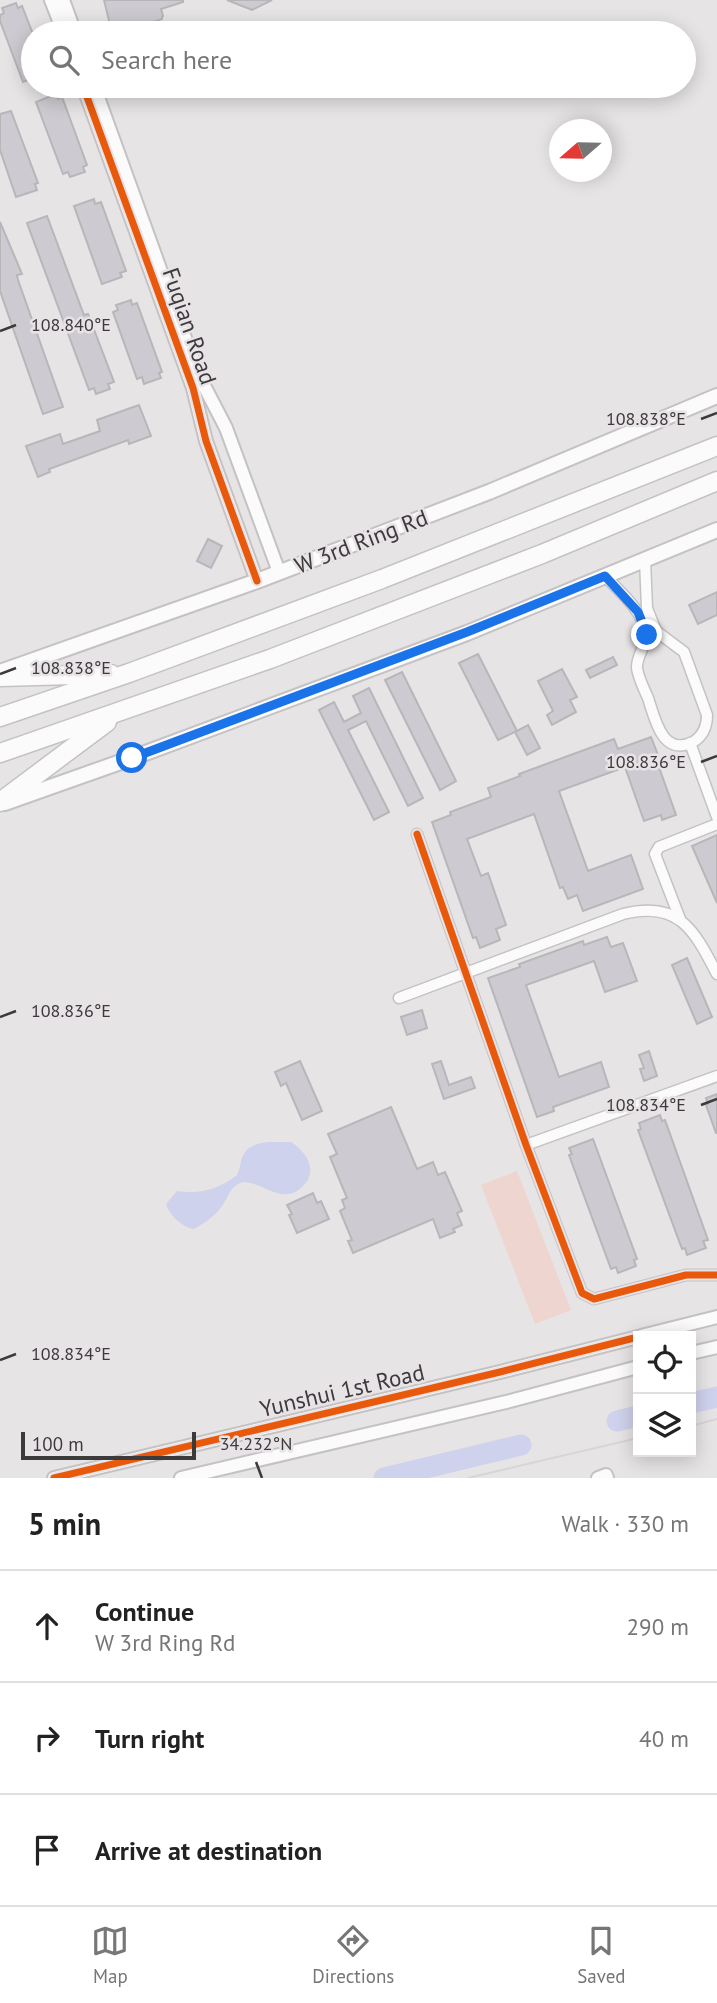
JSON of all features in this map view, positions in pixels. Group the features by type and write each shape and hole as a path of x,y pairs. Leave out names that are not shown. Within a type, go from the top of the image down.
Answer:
{"highway":[{"name":"W 3rd Ring Rd","path":"0,717 129,673 383,579 717,446"},
{"path":"0,753 270,659 503,569 717,481"},
{"path":"0,675 129,673"},
{"path":"0,803 120,713"}],"main road":[{"name":"W 3rd Ring Rd","path":"0,675 489,492 717,396"},
{"path":"0,803 132,758 454,637 717,530"}],"street":[{"path":"51,0 59,21"},
{"path":"63,0 71,21"},
{"name":"Fuqian Road","path":"87,98 193,388 206,441 257,581"},
{"name":"Fuqian Road","path":"98,98 198,374 226,428 279,572"},
{"path":"605,576 638,612 647,635 636,666 660,733 669,743 679,746 690,743 701,737 712,722 684,652 656,631 647,608 645,560"},
{"path":"690,743 717,817"},
{"path":"717,824 659,846 655,853 680,919 702,945 717,974"},
{"path":"417,834 526,1145 582,1293 594,1299 686,1275 717,1275"},
{"path":"399,998 623,915 642,910 659,911 680,919"},
{"path":"526,1145 717,1076"},
{"name":"Yunshui 1st Road","path":"662,1331 717,1317"},
{"name":"Yunshui 1st Road","path":"54,1478 633,1339"},
{"path":"696,1352 717,1347"},
{"path":"181,1478 510,1401 633,1368"},
{"path":"597,1478 606,1475 607,1478"}],"shaded area":[{"path":"517,1171 571,1310 535,1324 481,1185"}],"water":[{"path":"291,1142 309,1162 308,1180 297,1191 289,1194 276,1193 243,1182 232,1189 217,1213 194,1229 181,1224 170,1212 166,1204 177,1191 201,1191 223,1184 237,1175 244,1153 248,1149 261,1143"}],"building":[{"path":"104,0 183,0 161,9 162,19 156,21 109,21"},
{"path":"227,0 272,0 252,10"},
{"path":"16,3 18,8 22,6 28,21 21,21 21,77 0,21 0,15 4,13 2,8"},
{"path":"46,98 62,98 87,165 83,167 85,172 70,177 68,172 63,174 36,102"},
{"path":"11,111 38,183 35,184 37,190 16,197 0,150 0,114"},
{"path":"94,199 95,204 101,202 126,271 120,273 122,277 102,284 74,206"},
{"path":"47,216 84,315 88,314 114,382 108,384 110,389 96,394 94,388 89,390 27,223"},
{"path":"0,222 22,274 17,275 18,280 63,407 43,414 0,291"},
{"path":"131,300 132,305 137,303 162,372 159,373 161,378 144,384 142,377 137,379 113,312 118,310 116,305"},
{"path":"139,405 151,436 129,444 128,440 49,469 50,472 38,477 26,446 60,434 63,444 100,431 97,420"},
{"path":"208,539 222,546 211,568 197,561"},
{"path":"717,592 717,615 698,624 689,605"},
{"path":"478,654 517,731 498,740 459,663"},
{"path":"613,657 617,665 590,678 586,670"},
{"path":"562,669 577,697 570,700 576,712 552,725 547,715 553,711 538,681"},
{"path":"402,672 456,781 440,790 385,680"},
{"path":"369,688 423,798 408,806 366,721 348,730 389,812 374,820 319,710 334,702 344,722 361,713 353,696"},
{"path":"528,725 540,748 527,755 515,732"},
{"path":"651,737 676,815 662,820 661,815 644,821 625,767 559,791 588,871 631,855 643,889 583,911 577,895 568,899 563,887 560,888 534,814 467,839 481,876 488,873 506,925 496,929 500,940 480,948 476,937 473,938 432,822 451,815 450,812 491,797 488,788 520,776 519,774 614,739 618,749"},
{"path":"717,835 717,903 692,846"},
{"path":"607,937 611,947 623,943 637,981 605,992 594,961 526,985 559,1077 601,1062 609,1087 553,1107 554,1111 537,1117 488,978 583,941 584,945"},
{"path":"687,958 712,1017 697,1024 672,965"},
{"path":"422,1010 427,1028 407,1035 401,1017"},
{"path":"649,1051 657,1076 644,1081 640,1069 644,1068 639,1055"},
{"path":"300,1061 322,1111 302,1120 286,1083 281,1086 275,1072"},
{"path":"441,1061 449,1085 471,1077 475,1088 444,1099 432,1064"},
{"path":"717,1094 717,1133 716,1133 706,1098"},
{"path":"391,1107 417,1169 433,1162 438,1175 445,1172 462,1211 457,1213 462,1225 453,1229 455,1232 440,1238 433,1219 353,1253 348,1241 352,1240 340,1211 345,1208 342,1200 347,1198 330,1157 337,1154 328,1134"},
{"path":"660,1115 662,1121 665,1120 708,1240 703,1241 706,1248 687,1255 685,1248 682,1249 638,1130 641,1129 639,1123"},
{"path":"593,1139 637,1259 634,1260 636,1266 618,1273 616,1267 611,1269 569,1155 572,1154 569,1148"},
{"path":"313,1193 317,1203 321,1201 329,1219 297,1233 287,1205"}],"waterway":[{"path":"696,1402 717,1397"},
{"path":"617,1421 633,1417"},
{"path":"384,1478 521,1445"}],"tram line":[{"path":"696,1425 717,1419"},
{"path":"468,1478 633,1439"}],"cycle path":[{"path":"87,98 193,388 206,441 257,581"},
{"path":"417,834 526,1145 582,1293 594,1299 686,1275 717,1275"},
{"path":"54,1478 633,1338"}],"route":[{"path":"132,758 467,632 605,576 638,612 647,635"}]}
